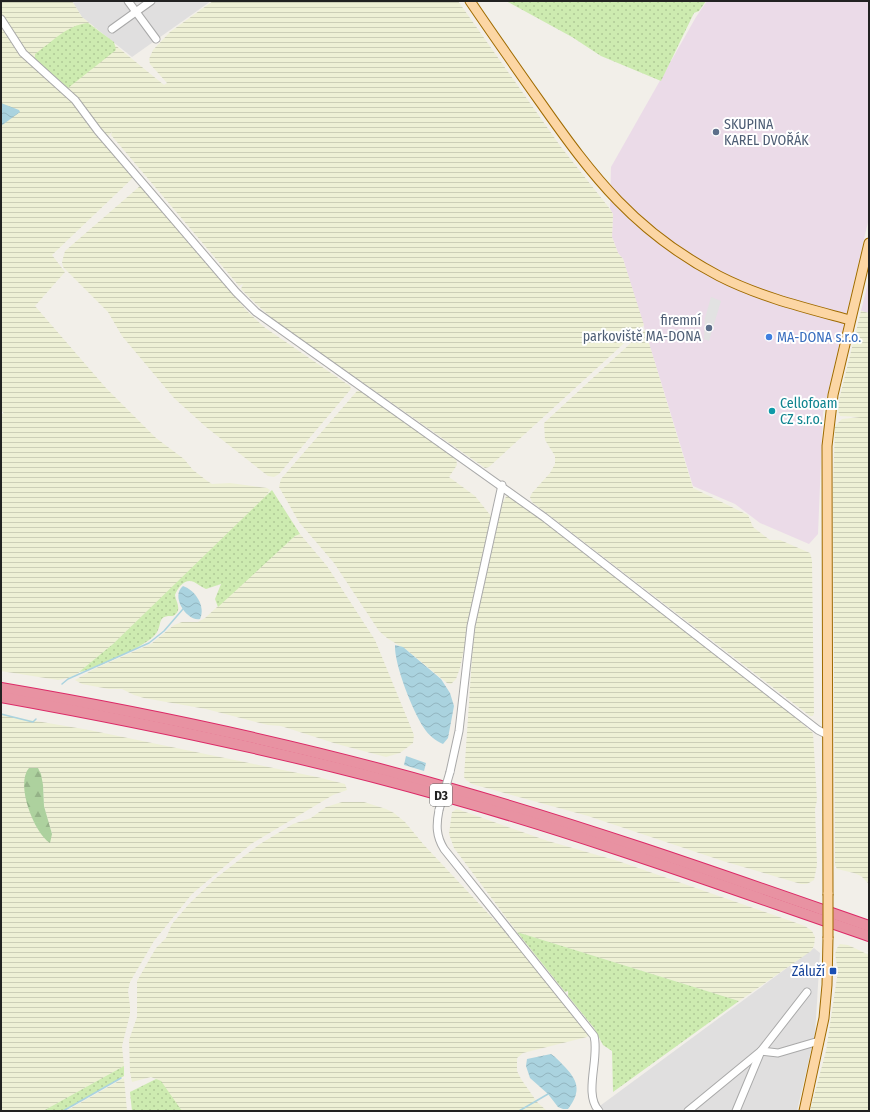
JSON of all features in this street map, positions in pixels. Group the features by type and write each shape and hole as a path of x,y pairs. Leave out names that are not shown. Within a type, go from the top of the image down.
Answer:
{"highway":[{"name":"D3","path":"1,688 229,732 302,749 445,787 601,834 869,926"},
{"name":"D3","path":"1,697 229,741 361,773 450,797 598,843 869,936"}],"main road":[{"path":"470,1 586,166 620,204 646,228 687,258 739,285 782,301 850,320"},
{"path":"804,1111 824,1018 827,985 828,735 826,446 830,406 869,243"}],"street":[{"path":"128,1 156,39"},
{"path":"112,29 151,1"},
{"path":"1,19 23,53 75,100 98,131 250,307 285,334 502,486 581,545 818,730 828,735"},
{"path":"502,486 470,631 459,731 436,824 438,839 444,849 594,1036 596,1043 592,1077 593,1101 599,1111"},
{"path":"688,1111 761,1051 807,992"},
{"path":"761,1051 782,1052 819,1041"},
{"path":"736,1111 761,1051"}],"shaded area":[{"path":"72,1 211,1 132,57 82,17"},
{"path":"707,1 869,1 869,218 823,413 818,534 809,544 760,523 735,504 693,486 623,259 618,253 612,237 613,214 610,209 611,167 696,17"},
{"path":"869,279 869,313 861,311"},
{"name":"firemní parkoviště MA-DONA","path":"711,297 721,301 709,341 704,339 705,318"},
{"path":"814,948 820,953 815,1034 797,1111 593,1111"}],"green space":[{"path":"1,1 72,1 82,17 98,30 88,23 164,85 167,83 150,64 149,59 153,50 170,32 213,1 458,1 561,147 613,214 612,237 618,253 623,259 644,325 489,467 485,468 275,321 241,289 243,284 239,286 111,135 112,132 107,137 138,173 52,255 65,272 35,306 106,388 156,438 184,459 193,470 212,484 230,483 267,488 270,490 264,499 113,644 77,674 58,680 1,671 1,413 4,414 1,410"},
{"path":"506,1 706,1 699,11 694,13 661,81 601,56 572,37"},
{"path":"88,23 114,42 116,50 68,88 35,59 35,54 66,31 80,24"},
{"path":"140,186 247,311 264,327 350,386 351,389 279,474 274,477 268,476 206,427 174,398 122,336 108,312 63,267 62,262 65,251"},
{"path":"861,311 869,313 869,884 861,876 837,869 835,865 833,488 835,426 842,419 860,417 840,416 837,408"},
{"path":"645,330 693,488 748,515 753,527 770,540 780,540 810,553 812,560 813,716 810,716 532,502 530,497 532,493 550,473 555,464 555,456 545,440 544,423"},
{"path":"357,391 362,391 456,458 457,465 449,477 475,496 492,519 460,668 456,679 451,684 447,683 408,651 387,638 379,631 334,563 299,522 279,487 281,479"},
{"path":"272,490 300,534 295,536 218,607 215,599 221,584 206,589 191,581 185,582 180,586 175,595 178,611 173,616 167,616 161,619 159,629 153,637 118,658 79,672 113,644"},
{"path":"507,495 514,498 545,521 769,695 813,733 817,800 815,809 817,865 814,880 807,884 801,884 723,861 588,816 472,784 466,780 464,777 474,628 502,504"},
{"path":"300,534 327,566 375,640 414,735 413,743 400,753 386,757 337,744 281,726 268,725 206,709 144,698 122,689 109,689 82,684 75,680 94,669 151,644 174,625 182,622 198,622 205,618 295,536"},
{"path":"1,715 89,730 345,784 347,790 333,795 251,844 192,894 154,941 130,982 128,991 130,1014 122,1046 124,1066 43,1111 1,1111","holes":["25,783 43,785 44,806 52,834 37,826 28,806"]},
{"path":"29,768 38,768 41,774 44,806 52,834 50,843 44,838 38,829 28,808 24,785 25,775"},
{"path":"342,802 364,802 386,809 394,813 405,822 424,845 499,925 590,1033 587,1037 523,1053 517,1058 517,1071 521,1079 537,1102 547,1111 182,1111 156,1079 151,1077 132,1082 130,1072 129,1040 137,1017 137,981 156,948 166,938 172,924 189,904 216,878 260,844 293,824 311,818 326,807"},
{"path":"457,809 548,841 618,861 805,926 812,931 815,937 814,946 811,951 739,1001 517,932 454,848 449,834 452,812"},
{"path":"517,932 739,1001 613,1092 612,1051 603,1045 594,1028 568,996 568,991 565,992"},
{"path":"840,944 848,945 869,955 869,1111 810,1111 826,1051 838,971 835,954"},
{"path":"124,1066 124,1076 63,1111 43,1111"},
{"path":"124,1078 127,1111 66,1111"},
{"path":"156,1079 161,1081 182,1111 132,1111 130,1092"}],"water":[{"path":"1,103 19,110 20,112 1,126"},
{"path":"183,586 192,591 198,599 202,609 200,619 190,617 185,613 179,602 179,590"},
{"path":"395,645 403,647 441,679 450,693 454,706 448,738 443,744 426,731 415,711 401,675"},
{"path":"406,756 426,763 424,771 404,765"},
{"path":"551,1054 568,1070 575,1081 577,1091 568,1109 558,1107 548,1094 530,1078 526,1066 527,1059"}],"waterway":[{"path":"62,684 68,679 149,643 164,631 183,609"},
{"path":"1,714 33,722 36,719"},
{"path":"63,1111 121,1078"},
{"path":"519,1111 548,1094"}],"place":[{"name":"SKUPINA KAREL DVOŘÁK","path":"716,132"},
{"name":"firemní parkoviště MA-DONA","path":"709,328"},
{"name":"MA-DONA s.r.o.","path":"769,337"},
{"name":"Cellofoam CZ s.r.o.","path":"772,411"},
{"name":"Záluží","path":"833,971"}]}
